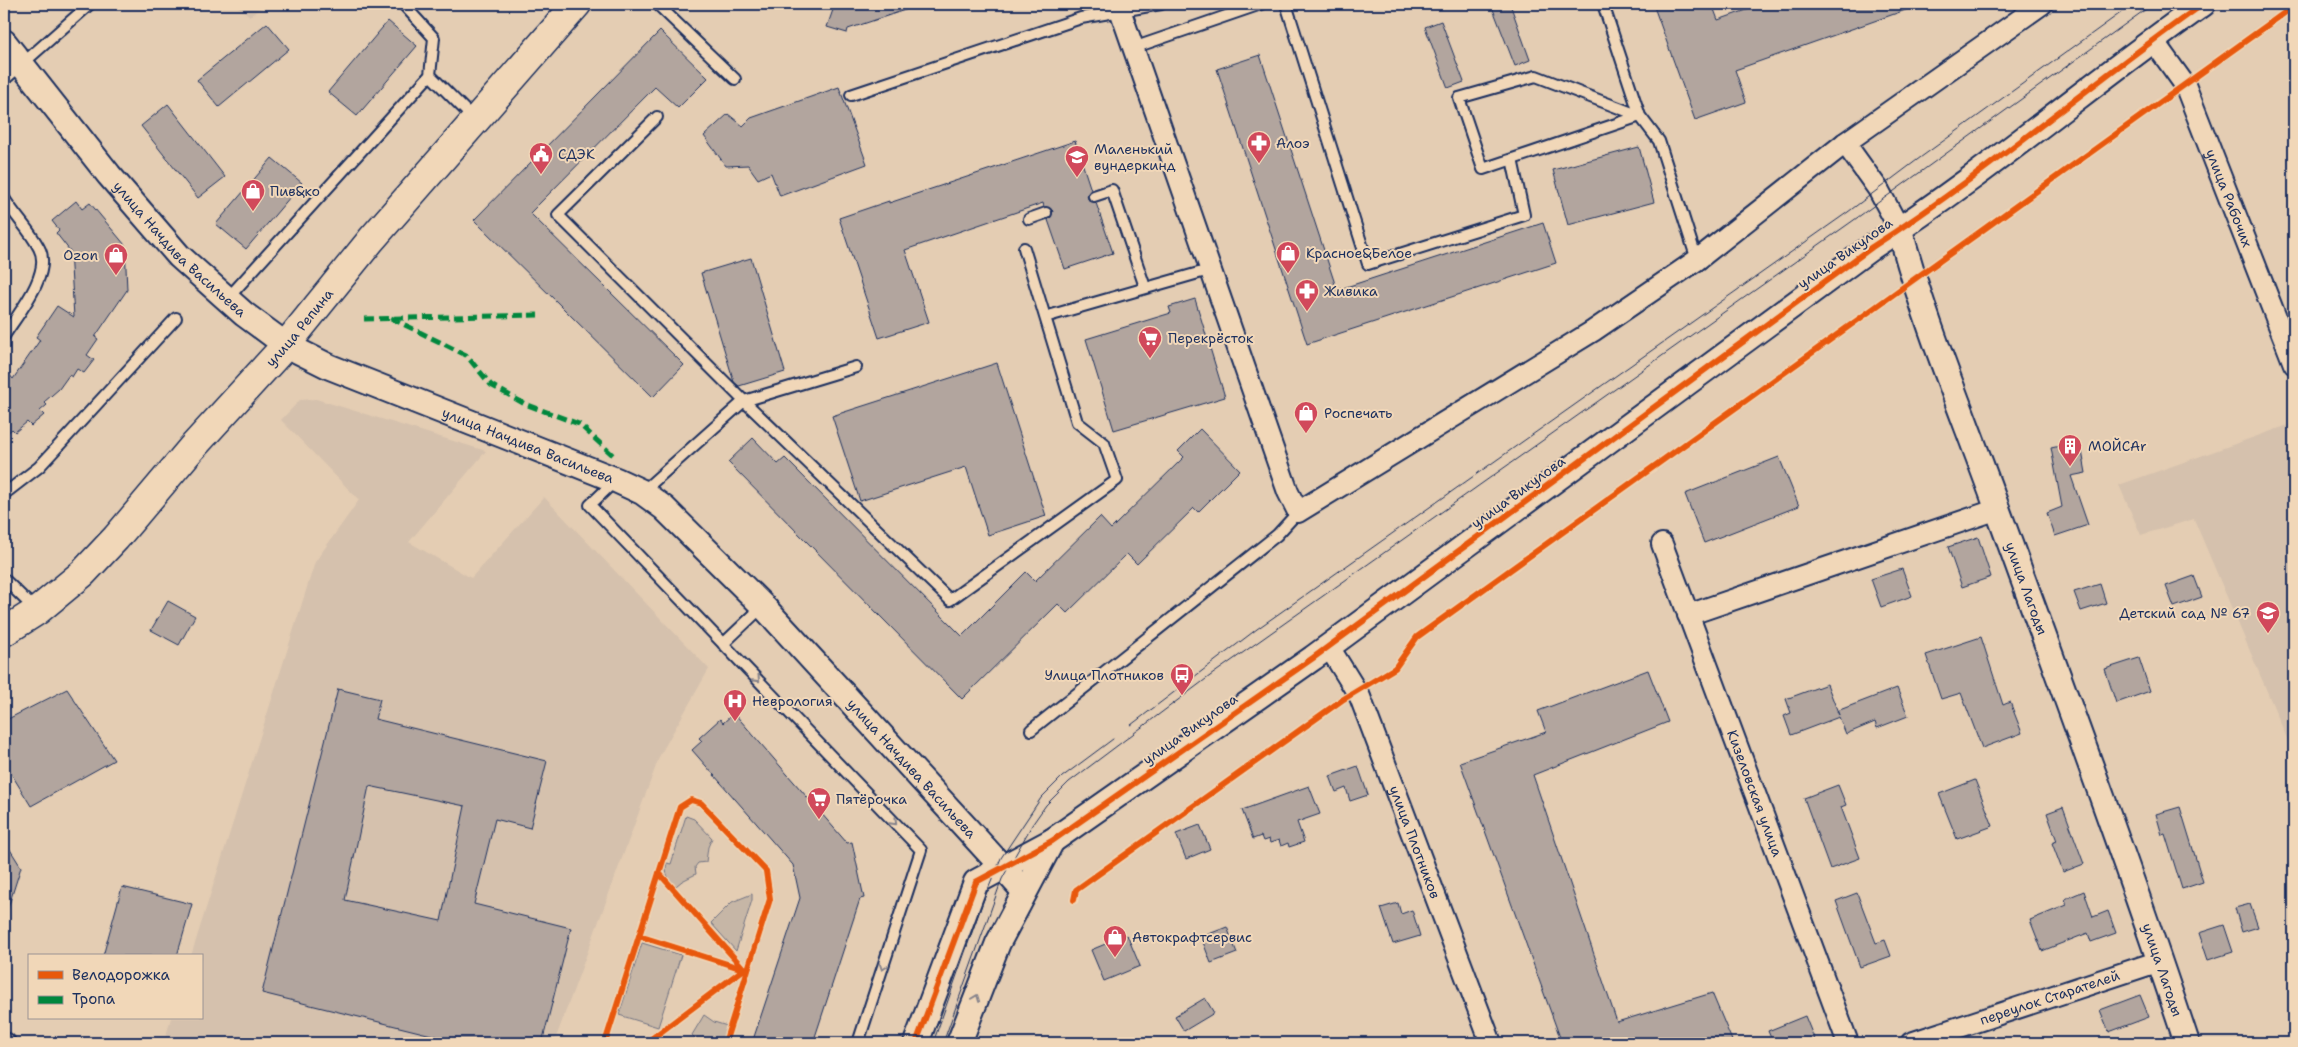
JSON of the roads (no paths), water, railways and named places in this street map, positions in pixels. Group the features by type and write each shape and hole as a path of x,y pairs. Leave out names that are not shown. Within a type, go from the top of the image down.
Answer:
{"main road":[{"name":"улица Репина","path":"4,632 37,611 83,573 116,538 191,449 286,345 370,240 474,119 577,4"}],"street":[{"path":"1119,8 1209,270 1288,492 1298,512 1593,331 1697,260 1845,143 2042,4"},
{"name":"улица Викулова","path":"916,1043 976,882 1052,841 1329,646 1864,253 1944,200 2152,39 2203,4"},
{"name":"улица Рабочих","path":"2152,39 2188,91 2294,364"},
{"name":"улица Начдива Васильева","path":"4,42 13,73 109,175 179,256 227,299 286,345 330,367 616,480 642,492 664,508 762,606 1024,891"},
{"name":"улица Лагоды","path":"1845,143 1878,189 1900,230 1913,280 1998,509 2160,961 2187,1043"},
{"path":"1688,615 1998,509"},
{"name":"Кизеловская улица","path":"1662,544 1848,1043"},
{"name":"улица Плотников","path":"1329,646 1360,697 1491,1043"},
{"name":"улица Викулова","path":"959,1043 998,943 1052,841"},
{"name":"переулок Старателей","path":"1911,1043 2160,961"}],"lane":[{"path":"13,73 90,4"},
{"path":"227,299 430,74 434,38 403,4"},
{"path":"657,4 735,79"},
{"path":"851,95 1081,18 1119,8 1161,4"},
{"path":"1133,48 1261,4"},
{"path":"1286,4 1368,264 1524,215 1512,159"},
{"path":"1603,4 1640,116 1659,141 1697,260"},
{"path":"430,74 474,119"},
{"path":"1536,76 1640,116 1484,169 1459,98 1536,76"},
{"path":"657,117 558,215 744,401 950,600 1117,480 1104,443 1077,422 1024,248"},
{"path":"1094,196 1112,190 1144,288"},
{"path":"4,198 12,212 40,248 44,267 38,281 4,336"},
{"path":"1029,219 1046,213"},
{"path":"1046,317 1209,270"},
{"path":"4,494 39,467 176,318"},
{"path":"642,492 744,401 856,367"},
{"path":"616,480 590,505 921,850 858,1043"},
{"path":"1031,730 1277,535 1298,512"},
{"path":"4,579 37,611"},
{"path":"723,644 762,606"}],"tram line":[{"path":"1131,725 1257,629 1848,212 2133,4"},
{"path":"943,1043 1002,879 1032,825 1046,805 1069,782 1210,676 1854,220 2153,4"},
{"path":"933,1043 982,904 1001,858 1041,798 1062,777 1113,739"}],"place":[{"name":"Алоэ","path":"1259,164"},
{"name":"СДЭК","path":"541,175"},
{"name":"Маленький вундеркинд","path":"1077,178"},
{"name":"Пив&ко","path":"253,212"},
{"name":"Красное&Белое","path":"1288,274"},
{"name":"Ozon","path":"116,276"},
{"name":"Живика","path":"1307,312"},
{"name":"Перекрёсток","path":"1150,359"},
{"name":"Роспечать","path":"1306,434"},
{"name":"МОЙCAr","path":"2070,467"},
{"name":"Детский сад № 67","path":"2268,634"},
{"name":"Улица Плотников","path":"1182,696"},
{"name":"Неврология","path":"735,722"},
{"name":"Пятёрочка","path":"819,820"},
{"name":"Автокрафтсервис","path":"1115,958"}]}
